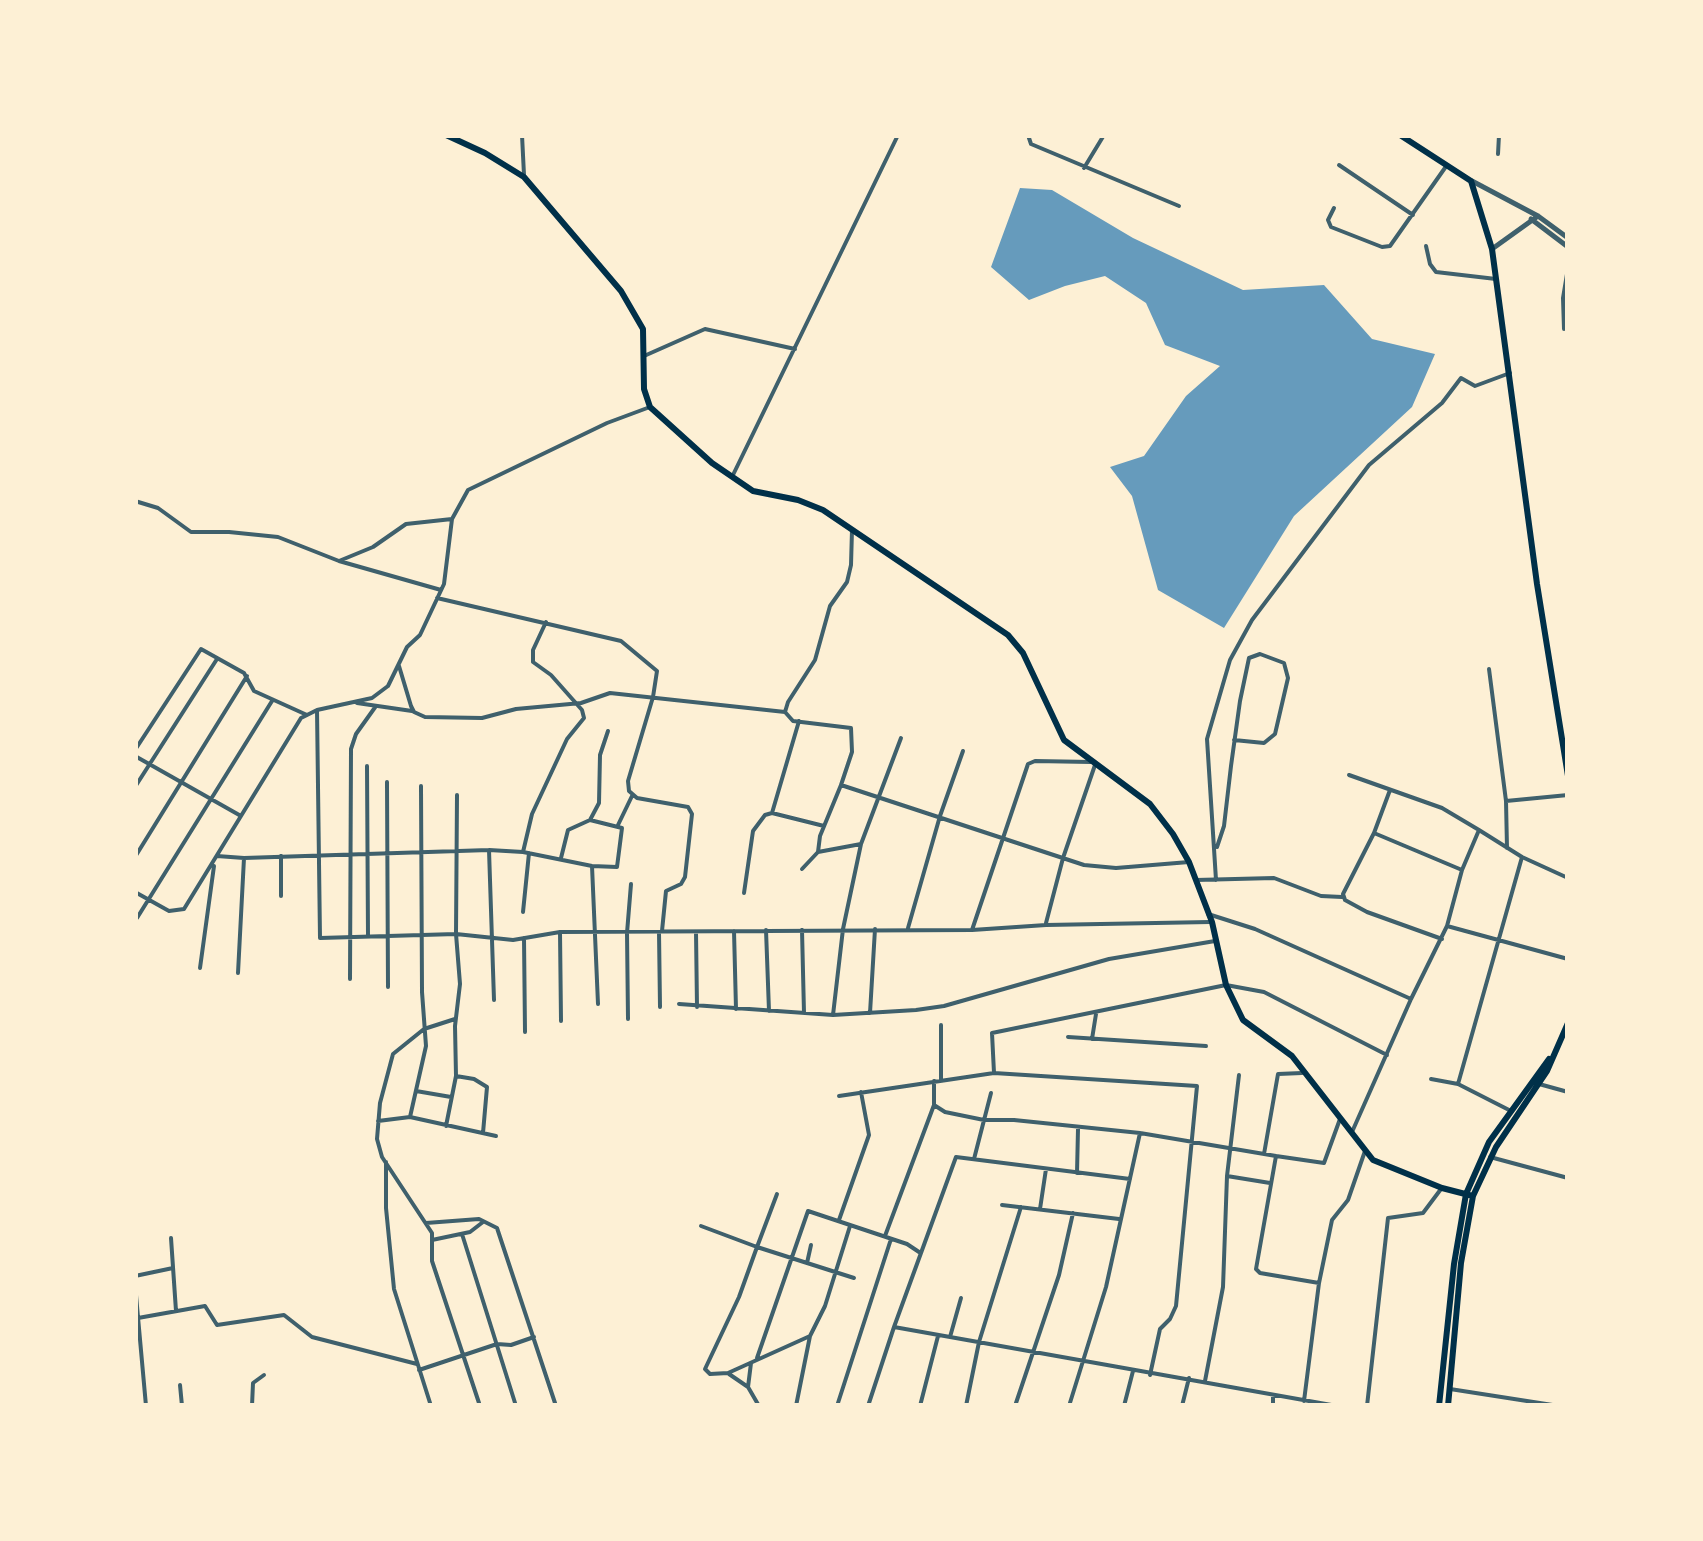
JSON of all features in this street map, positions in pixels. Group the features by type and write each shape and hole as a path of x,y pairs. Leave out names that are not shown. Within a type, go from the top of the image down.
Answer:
{"main road":[{"path":"446,135 485,152 524,177 620,291 643,329 644,389 650,407 732,477 761,494 811,505 1008,634 1023,654 1064,740 1150,804 1173,834 1196,880 1210,918 1226,985 1243,1020 1287,1051 1365,1151 1385,1167 1470,1195"},
{"path":"1400,135 1471,181 1492,249 1568,776"},
{"path":"1448,1406 1470,1195 1554,1054 1568,1023"},
{"path":"1439,1406 1454,1264 1481,1156 1536,1082"}],"street":[{"path":"522,135 524,177"},
{"path":"732,477 898,135"},
{"path":"936,135 956,135"},
{"path":"1028,135 1031,144 1180,206"},
{"path":"1084,168 1104,135"},
{"path":"1498,154 1499,135"},
{"path":"1339,166 1413,215"},
{"path":"1334,208 1328,220 1331,227 1382,247 1394,243 1447,166"},
{"path":"1471,181 1568,238"},
{"path":"1492,249 1535,218"},
{"path":"1535,218 1568,247"},
{"path":"1426,246 1436,272 1496,279"},
{"path":"1564,328 1562,298 1568,268"},
{"path":"644,356 704,329 794,350"},
{"path":"1216,880 1206,740 1230,660 1252,620 1369,464 1442,403 1461,378 1475,386 1510,373"},
{"path":"135,892 168,911 184,910 301,718 380,693 395,676 441,590 452,519 460,500 476,484 650,407"},
{"path":"135,500 158,508 191,532 278,537 339,561 441,590"},
{"path":"339,561 373,547 406,524 452,519"},
{"path":"802,870 818,852 852,752 852,728 799,722 788,718 785,712 814,660 830,606 847,582 852,565 852,530"},
{"path":"437,598 626,643 657,671 628,781 632,796 618,826"},
{"path":"523,912 532,814 567,739 584,718 552,675 533,662 533,650 546,622"},
{"path":"241,816 135,753 200,649 247,676 251,688 306,715"},
{"path":"1216,852 1224,826 1234,740 1249,658 1260,654 1284,663 1288,678 1275,734 1264,743 1234,740"},
{"path":"135,787 217,659"},
{"path":"399,666 414,712"},
{"path":"1490,670 1506,801 1507,848"},
{"path":"135,856 247,676"},
{"path":"352,702 425,717 482,718 516,709 575,704 610,693 785,712"},
{"path":"137,918 272,700"},
{"path":"350,979 352,740 376,706"},
{"path":"317,710 319,937 456,934 524,938 560,932 972,930 1210,918 1254,930 1411,999"},
{"path":"772,813 799,722"},
{"path":"561,858 568,830 590,820 599,804 600,755 608,731"},
{"path":"833,1015 843,929 861,844 901,738"},
{"path":"908,930 963,751"},
{"path":"972,930 1028,764 1035,760 1093,764 1046,925"},
{"path":"367,766 368,937"},
{"path":"1349,775 1442,808 1522,858 1568,878"},
{"path":"386,782 388,987"},
{"path":"840,785 1084,865 1116,868 1189,862"},
{"path":"410,1118 426,1053 421,786"},
{"path":"1344,897 1390,790"},
{"path":"446,1126 456,1076 455,1019 460,984 456,934 457,794"},
{"path":"1506,801 1568,795"},
{"path":"632,796 691,810 685,877 681,884 666,892 660,932 660,1008"},
{"path":"744,892 753,830 765,814 824,826"},
{"path":"216,858 489,850 526,852 592,866 618,866 622,831 618,826 590,820"},
{"path":"1352,1133 1442,939 1462,870 1479,830"},
{"path":"1374,833 1462,870"},
{"path":"818,852 861,844"},
{"path":"489,850 494,1000"},
{"path":"282,856 282,896"},
{"path":"200,968 216,858"},
{"path":"238,973 244,858"},
{"path":"1458,1084 1522,858"},
{"path":"592,866 598,1004"},
{"path":"1196,880 1274,878 1322,896 1344,897 1367,912 1442,939"},
{"path":"628,1019 626,933 631,884"},
{"path":"1447,926 1568,959"},
{"path":"766,930 769,1011"},
{"path":"802,930 804,1013"},
{"path":"870,1013 875,930"},
{"path":"734,931 736,1009"},
{"path":"560,932 560,1021"},
{"path":"696,932 697,1007"},
{"path":"524,938 525,1032"},
{"path":"679,1004 833,1015 944,1006 1109,959 1215,941"},
{"path":"994,1073 993,1032 1226,985 1264,992 1388,1055"},
{"path":"1092,1038 1096,1013"},
{"path":"455,1019 424,1030 392,1054 378,1121 378,1145 426,1223 432,1240 432,1261 480,1406"},
{"path":"941,1024 941,1080"},
{"path":"1068,1037 1206,1046"},
{"path":"840,1096 994,1073 1194,1084 1198,1090 1176,1306 1160,1329 1150,1375"},
{"path":"1264,1154 1278,1074 1304,1073"},
{"path":"1206,1381 1222,1288 1227,1176 1238,1074"},
{"path":"456,1076 474,1079 486,1087 483,1134"},
{"path":"1431,1079 1458,1084 1511,1111"},
{"path":"838,1406 888,1238 934,1105 934,1081"},
{"path":"1536,1082 1568,1092"},
{"path":"416,1091 452,1097"},
{"path":"840,1220 869,1135 861,1092"},
{"path":"974,1159 992,1093"},
{"path":"934,1105 945,1112 984,1120 1140,1133 1193,1145 1324,1163 1341,1118"},
{"path":"378,1121 410,1118 496,1136"},
{"path":"1077,1173 1078,1128"},
{"path":"1069,1406 1106,1288 1140,1133"},
{"path":"1304,1400 1319,1283 1332,1220 1348,1200 1365,1151"},
{"path":"1276,1156 1256,1269 1319,1283"},
{"path":"868,1406 954,1158 1130,1179"},
{"path":"1490,1158 1568,1178"},
{"path":"386,1162 394,1289 431,1406"},
{"path":"1040,1209 1046,1170"},
{"path":"1227,1176 1270,1182"},
{"path":"1368,1406 1388,1218 1423,1213 1442,1188"},
{"path":"778,1194 739,1298 706,1369 710,1374 728,1373 810,1336"},
{"path":"1002,1205 1120,1220"},
{"path":"966,1406 979,1342 1021,1207"},
{"path":"757,1358 808,1211 907,1244 919,1252"},
{"path":"1015,1406 1058,1275 1073,1213"},
{"path":"426,1223 485,1220 497,1228 556,1406"},
{"path":"432,1240 462,1234 485,1220"},
{"path":"701,1226 854,1278"},
{"path":"796,1406 810,1336 825,1306 850,1226"},
{"path":"462,1234 516,1406"},
{"path":"171,1238 176,1311"},
{"path":"807,1262 811,1245"},
{"path":"135,1276 173,1268"},
{"path":"135,1284 146,1406"},
{"path":"950,1338 961,1298"},
{"path":"138,1318 207,1306 213,1322 221,1326 287,1315 312,1337 418,1367 534,1337"},
{"path":"894,1327 1337,1406"},
{"path":"920,1406 938,1336"},
{"path":"748,1386 752,1363"},
{"path":"1124,1406 1133,1372"},
{"path":"728,1373 748,1386 759,1406"},
{"path":"252,1406 254,1383 264,1375"},
{"path":"1182,1406 1189,1378"},
{"path":"180,1384 182,1406"},
{"path":"1450,1389 1559,1406"},
{"path":"1272,1406 1273,1396"}],"water":[{"path":"1020,188 1052,190 1133,238 1243,290 1324,285 1372,339 1435,354 1412,407 1294,516 1224,628 1158,590 1132,496 1110,467 1144,456 1186,396 1220,366 1165,345 1146,303 1105,276 1029,300 991,267"}]}
